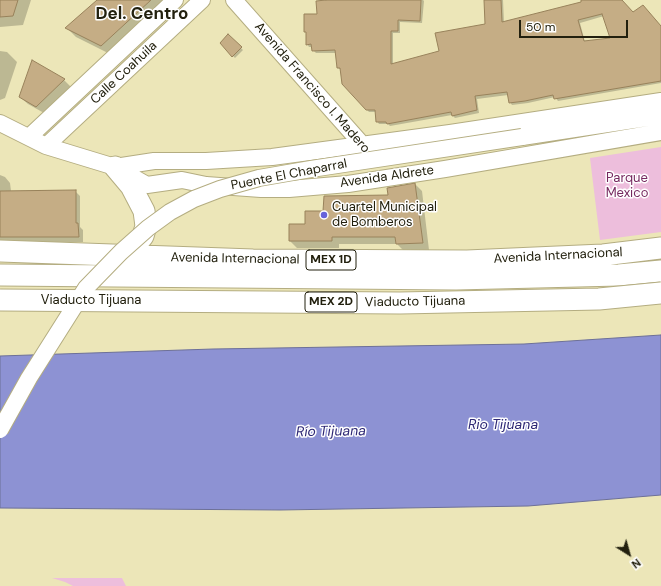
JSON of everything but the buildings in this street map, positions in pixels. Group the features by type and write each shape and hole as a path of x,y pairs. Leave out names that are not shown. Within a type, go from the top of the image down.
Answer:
{"highway":[{"path":"115,167 131,186 140,201 144,211 146,226 143,236 125,256"},
{"name":"Avenida Internacional","path":"0,250 253,260 467,261 603,255 661,248"},
{"name":"Avenida Internacional","path":"0,275 456,279 619,275 661,271"},
{"name":"Viaducto Tijuana","path":"0,292 440,293 558,289 661,283"},
{"name":"Viaducto Tijuana","path":"0,300 400,303 599,299 661,293"}],"main road":[{"name":"Calle Coahuila","path":"29,137 175,0"},
{"name":"Calle Coahuila","path":"46,146 202,0"},
{"name":"Avenida Francisco I. Madero","path":"234,0 389,177"},
{"name":"Avenida Aldrete","path":"115,167 154,161 206,161 272,157 661,101"},
{"name":"Puente El Chaparral","path":"0,430 29,378 86,288 121,252 148,228 170,212 194,199 226,188 274,176 661,116"},
{"name":"Avenida Aldrete","path":"0,123 46,146 115,167 147,185 182,180 206,185 261,189 289,189 348,184 446,169 661,132"}],"green space":[{"name":"Parque Mexico","path":"661,147 661,232 600,240 590,158"},
{"path":"52,578 122,578 126,586 73,586"}],"water":[{"name":"Rio Tijuana","path":"661,335 661,495 528,506 280,510 0,508 0,356 213,349 524,344"}],"place":[{"name":"Cuartel Municipal de Bomberos","path":"324,215"}],"district":[{"name":"Del. Centro","path":"142,15"}],"water label":[{"name":"Río Tijuana","path":"331,432"}]}
